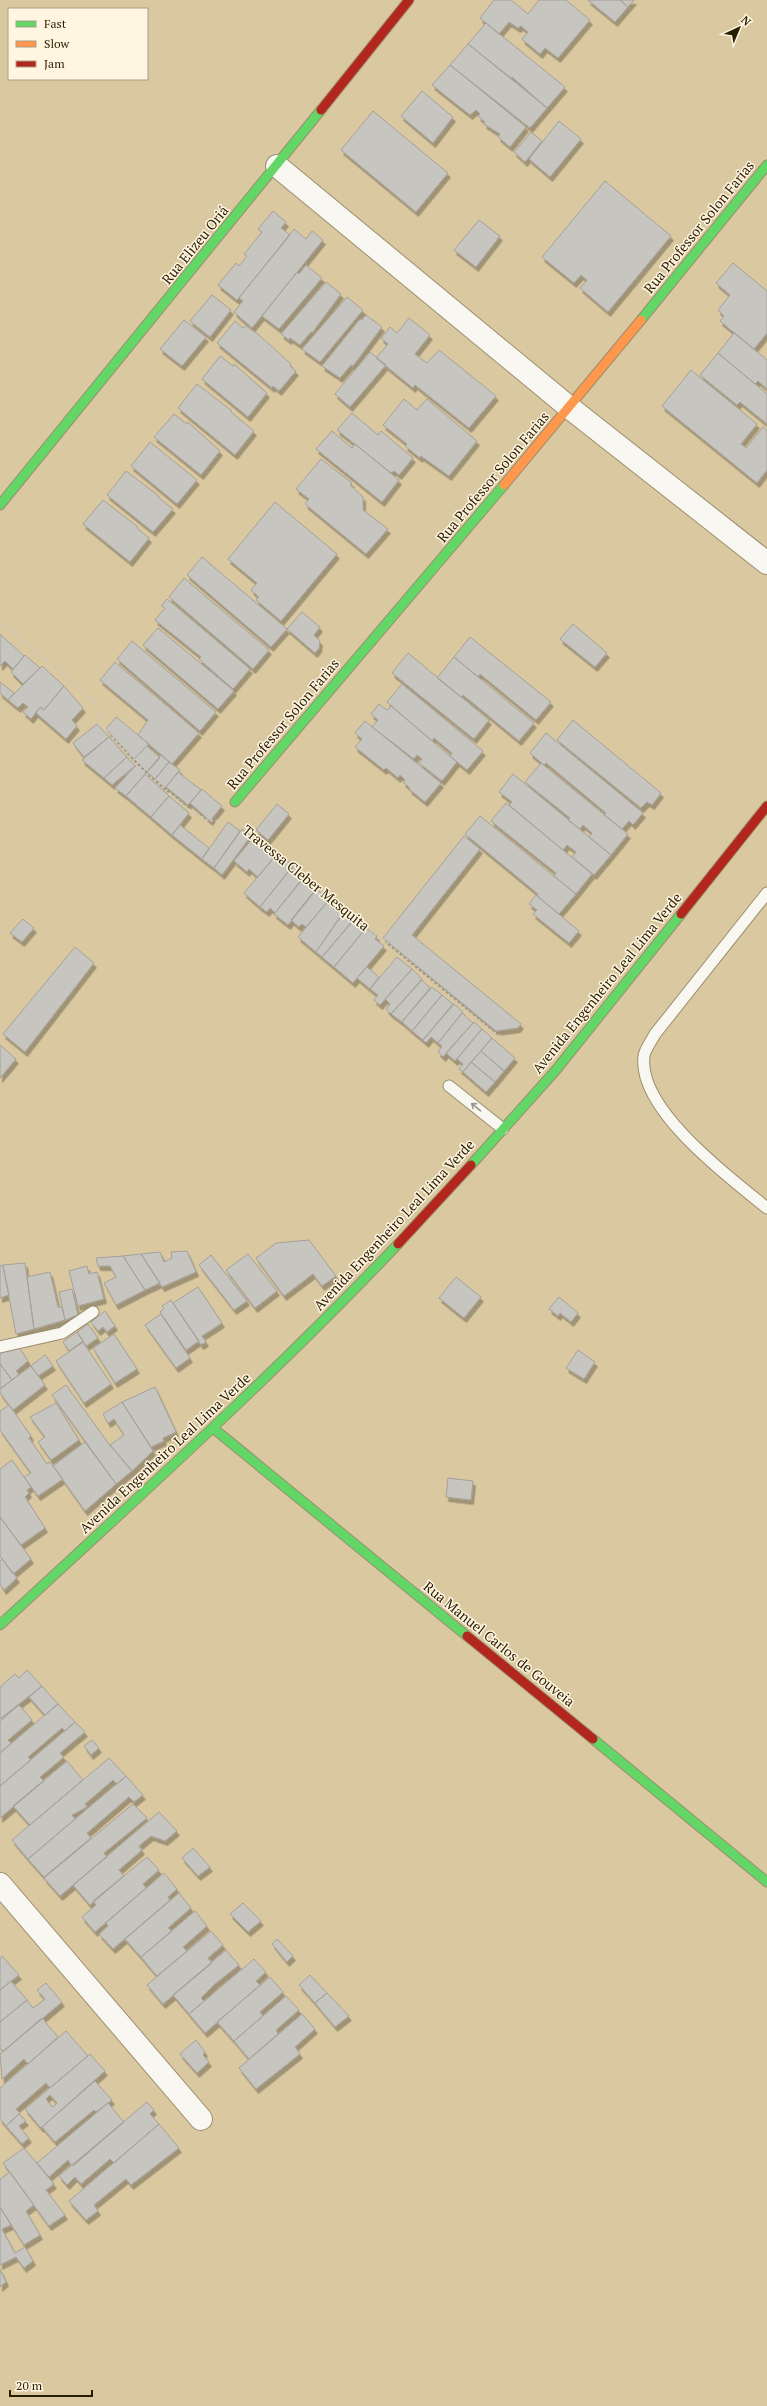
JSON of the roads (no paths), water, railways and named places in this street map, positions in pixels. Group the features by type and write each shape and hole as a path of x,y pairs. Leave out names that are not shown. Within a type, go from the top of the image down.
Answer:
{"street":[{"name":"Rua Elizeu Oriá","path":"0,505 277,166 409,0"},
{"name":"Rua Professor Solon Farias","path":"235,802 570,408 767,165"},
{"path":"277,166 570,408 767,563"},
{"name":"Avenida Engenheiro Leal Lima Verde","path":"0,1625 214,1428 347,1298 556,1070 767,806"},
{"name":"Rua Manuel Carlos de Gouveia","path":"214,1428 767,1882"},
{"path":"0,1884 201,2119"}],"lane":[{"path":"767,893 655,1034 644,1054 644,1071 651,1091 686,1138 767,1208"},
{"path":"449,1086 503,1129"},
{"path":"0,1347 62,1333 93,1312"}]}
